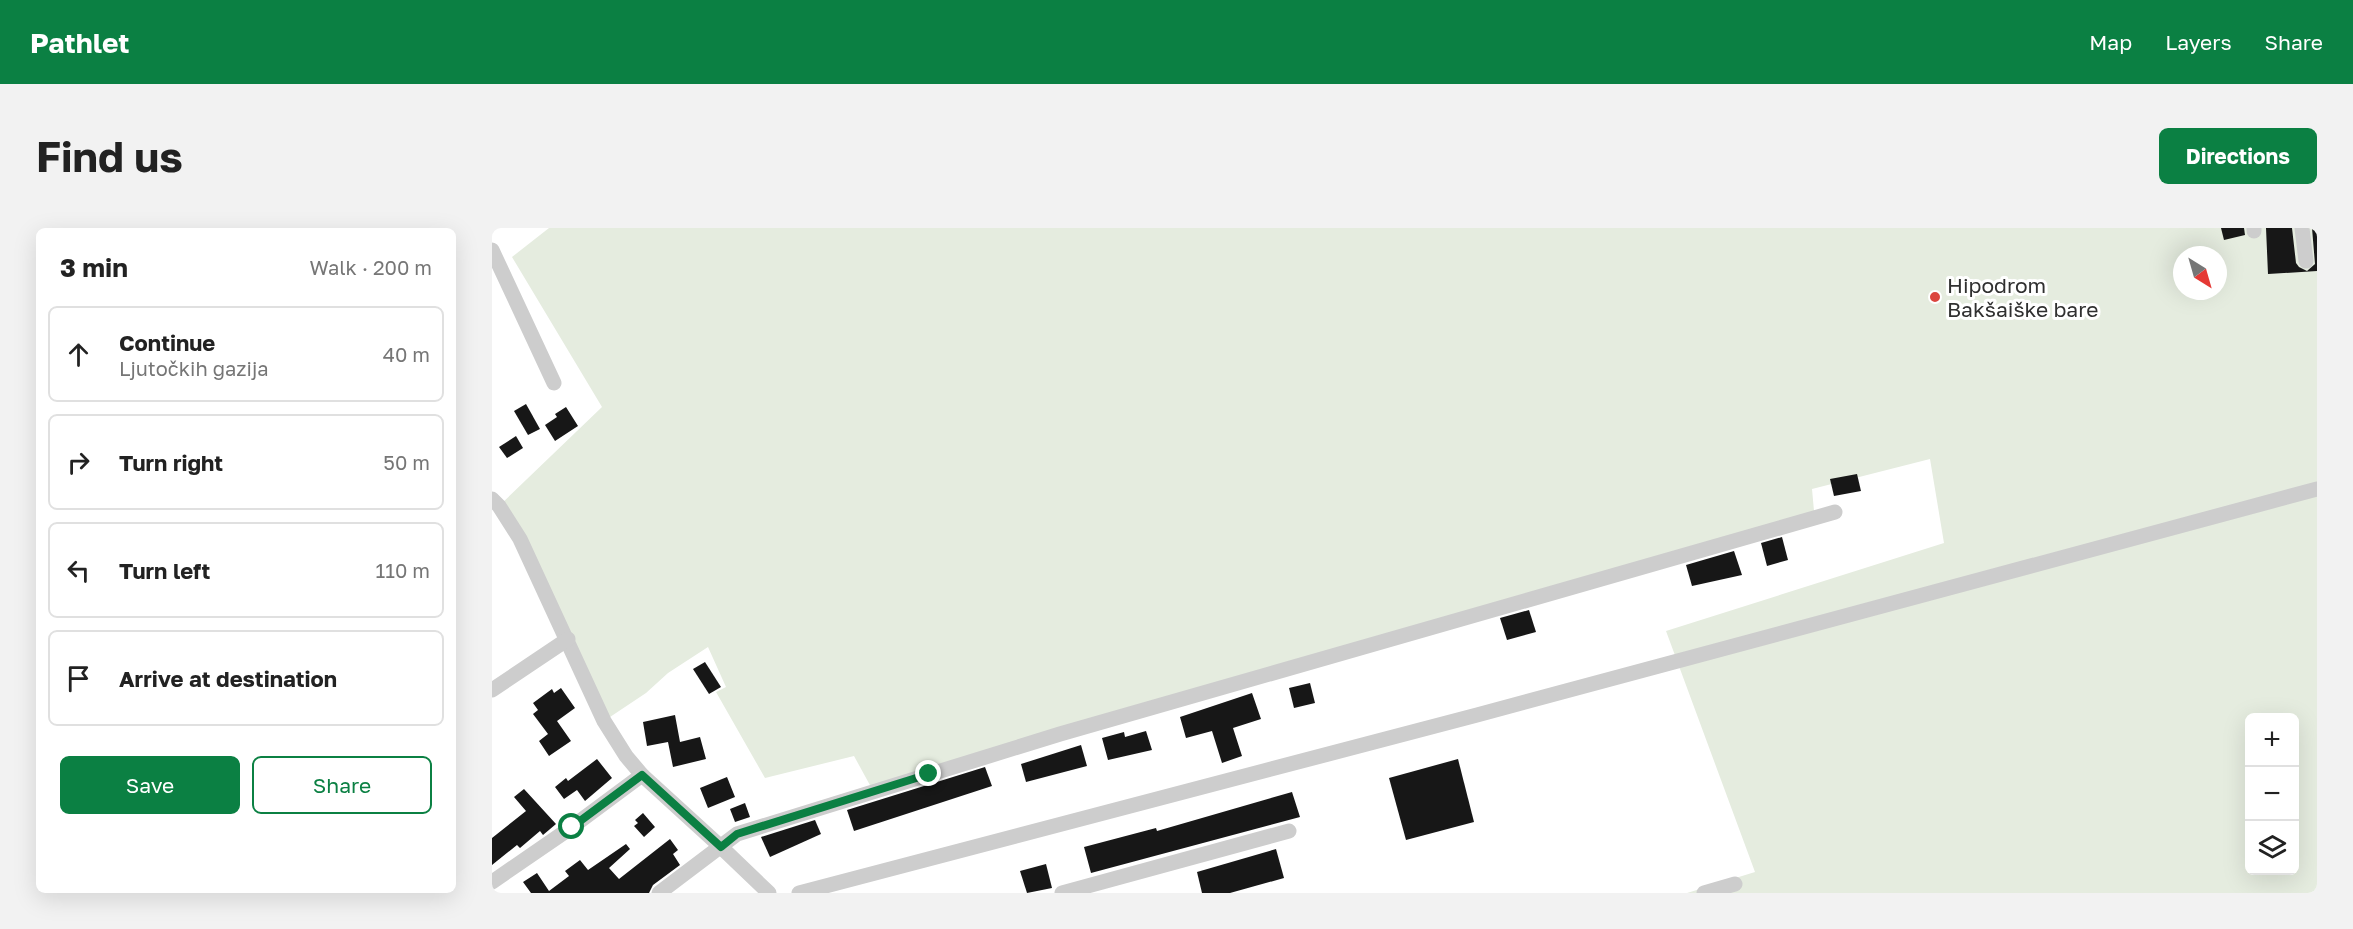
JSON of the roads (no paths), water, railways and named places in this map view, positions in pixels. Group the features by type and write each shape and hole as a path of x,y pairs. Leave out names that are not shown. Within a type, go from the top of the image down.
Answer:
{"street":[{"path":"2302,228 2306,261"},
{"path":"492,250 554,383"},
{"path":"799,893 1477,716 2317,489"},
{"path":"492,499 520,539 604,721 626,756 642,775 721,847 760,891"},
{"path":"658,893 737,834 1038,741 1835,512"},
{"path":"492,690 567,639"},
{"path":"492,882 642,775"},
{"path":"1062,893 1289,831"},
{"path":"1704,893 1735,884"}],"place":[{"name":"Hipodrom Bakšaiške bare","path":"1935,297"}]}
